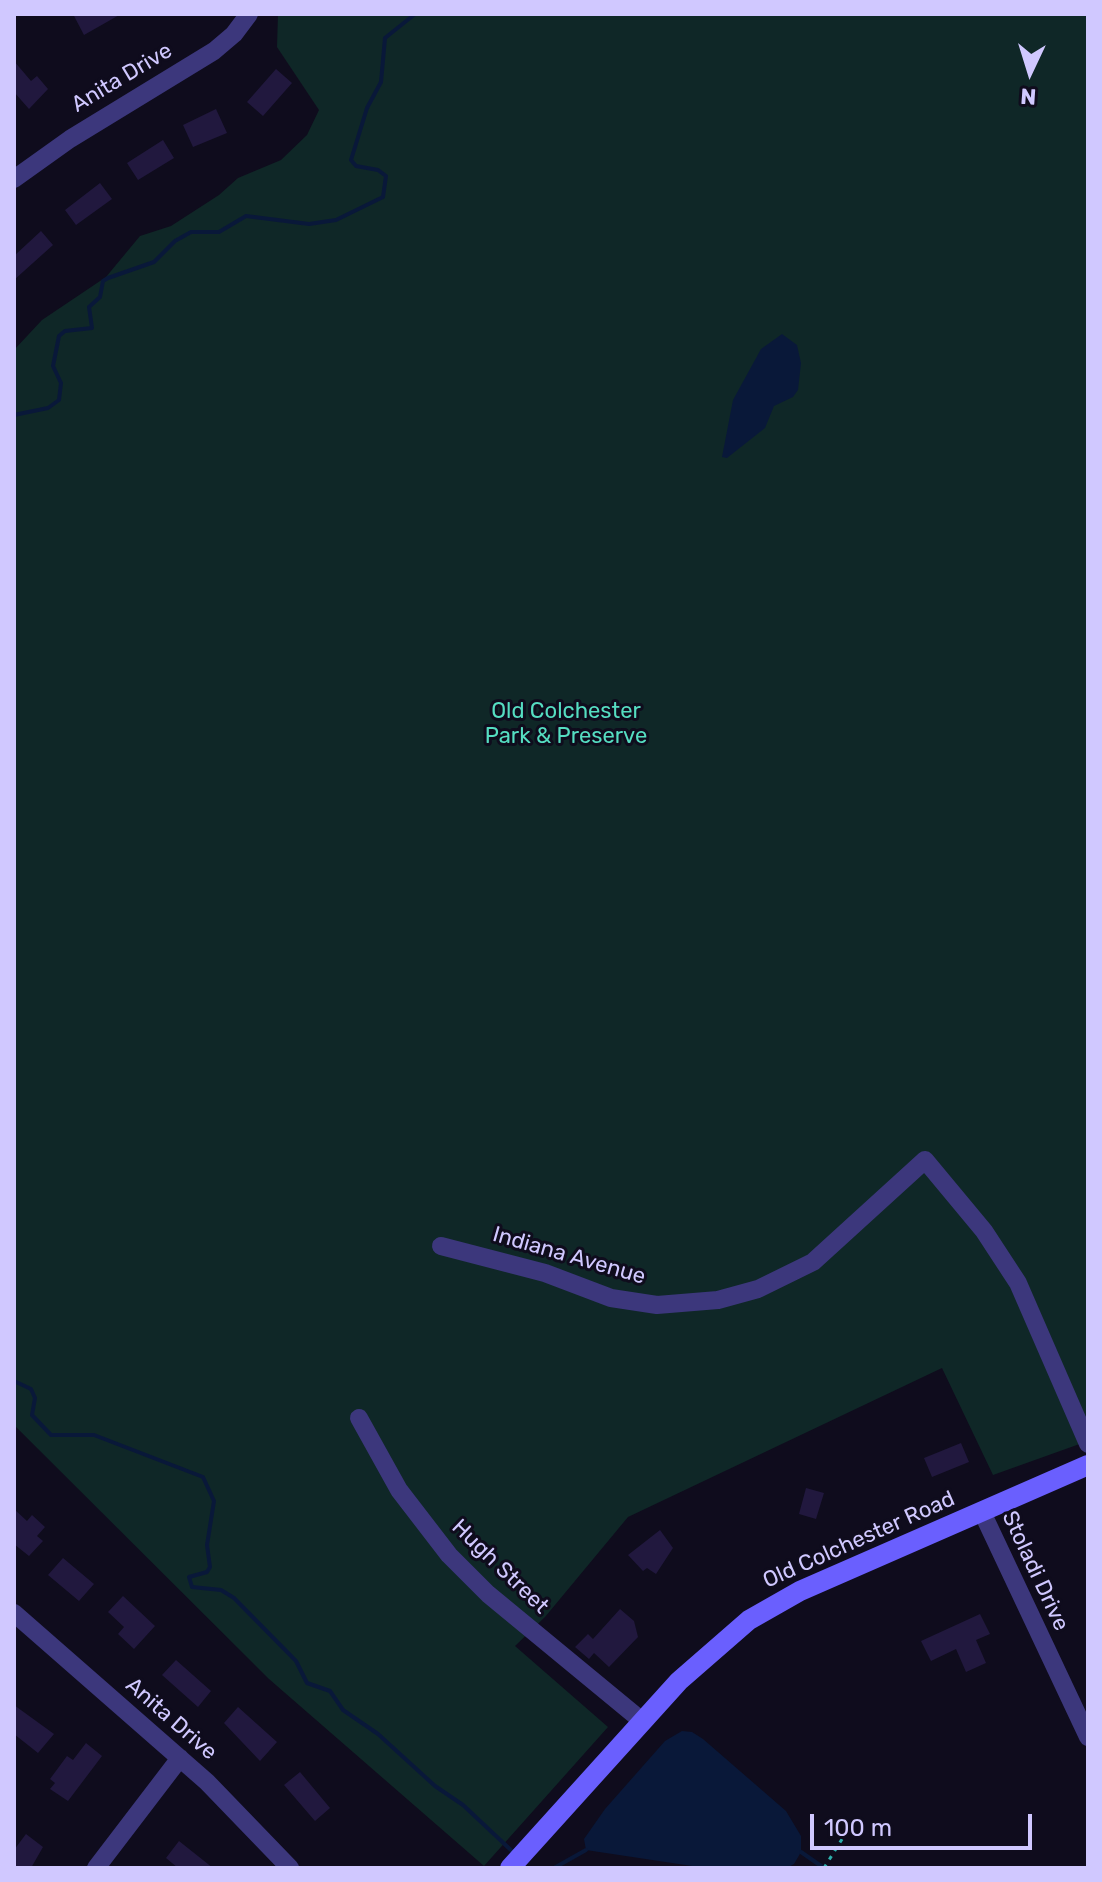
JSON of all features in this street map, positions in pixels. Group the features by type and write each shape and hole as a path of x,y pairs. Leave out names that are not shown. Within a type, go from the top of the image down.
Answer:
{"street":[{"name":"Anita Drive","path":"15,177 70,139 214,51 234,34 249,14"},
{"name":"Indiana Avenue","path":"441,1246 522,1266 611,1298 657,1305 718,1300 758,1289 813,1262 925,1160 984,1231 1018,1283 1088,1444"},
{"name":"Hugh Street","path":"359,1418 399,1490 449,1555 488,1594 642,1721"},
{"name":"Old Colchester Road","path":"510,1868 642,1721 719,1642 762,1611 800,1591 1088,1465"},
{"name":"Stoladi Drive","path":"982,1512 1088,1737"},
{"name":"Anita Drive","path":"14,1613 180,1758 290,1868"},
{"path":"96,1868 180,1758"}],"path":[{"path":"825,1866 849,1828"}],"green space":[{"name":"Old Colchester Park & Preserve","path":"278,14 1088,14 1088,1441 993,1475 942,1368 628,1517 545,1617 515,1646 608,1727 484,1866 269,1679 14,1425 14,350 42,320 106,277 140,236 171,226 219,195 238,178 281,160 307,135 319,110 277,47"}],"water":[{"path":"782,334 797,345 801,363 798,390 793,397 774,406 765,428 727,458 722,457 733,400 761,349"},
{"path":"682,1731 692,1732 703,1739 786,1811 801,1836 801,1852 794,1864 787,1868 692,1866 586,1850 584,1839 605,1809 665,1741"}],"building":[{"path":"73,14 121,14 84,35"},
{"path":"14,61 31,81 37,76 48,89 29,109 14,92"},
{"path":"276,69 292,83 263,116 247,102"},
{"path":"216,109 227,133 193,147 183,125"},
{"path":"163,140 174,158 138,180 127,163"},
{"path":"100,183 112,199 76,225 65,210"},
{"path":"41,231 53,245 14,280 14,256"},
{"path":"961,1443 969,1462 932,1477 924,1458"},
{"path":"806,1488 824,1493 816,1519 799,1514"},
{"path":"14,1509 27,1521 32,1515 45,1527 37,1536 43,1541 29,1556 14,1544"},
{"path":"660,1530 673,1548 656,1574 647,1568 643,1571 628,1555"},
{"path":"63,1558 94,1584 79,1601 48,1575"},
{"path":"123,1596 155,1626 134,1649 118,1634 124,1627 108,1612"},
{"path":"620,1609 634,1621 638,1637 609,1667 594,1653 589,1659 575,1647 588,1634 593,1639"},
{"path":"980,1614 990,1634 976,1640 986,1663 966,1672 956,1649 931,1661 921,1641"},
{"path":"176,1660 211,1691 198,1707 162,1675"},
{"path":"14,1705 54,1734 38,1753 14,1734"},
{"path":"238,1707 277,1742 260,1761 224,1723"},
{"path":"86,1743 102,1756 68,1801 50,1789 55,1783 50,1779 67,1756 73,1760"},
{"path":"300,1772 330,1808 315,1821 284,1785"},
{"path":"26,1834 43,1847 31,1868 14,1868 14,1850"},
{"path":"179,1841 213,1868 178,1868 166,1858"}],"waterway":[{"path":"14,415 48,408 59,400 61,383 53,366 59,336 65,331 92,328 89,307 100,297 103,281 108,278 154,262 175,241 191,232 219,232 246,216 309,224 336,220 383,197 386,176 378,170 356,166 351,160 367,108 381,82 385,38 415,14"},
{"path":"14,1381 31,1389 35,1398 32,1415 51,1435 94,1435 203,1477 214,1501 207,1545 210,1567 207,1572 189,1577 192,1587 221,1590 234,1598 296,1661 307,1683 330,1691 343,1710 378,1734 435,1786 463,1805 513,1852"},
{"path":"554,1868 586,1850"},
{"path":"801,1852 824,1868"}]}
